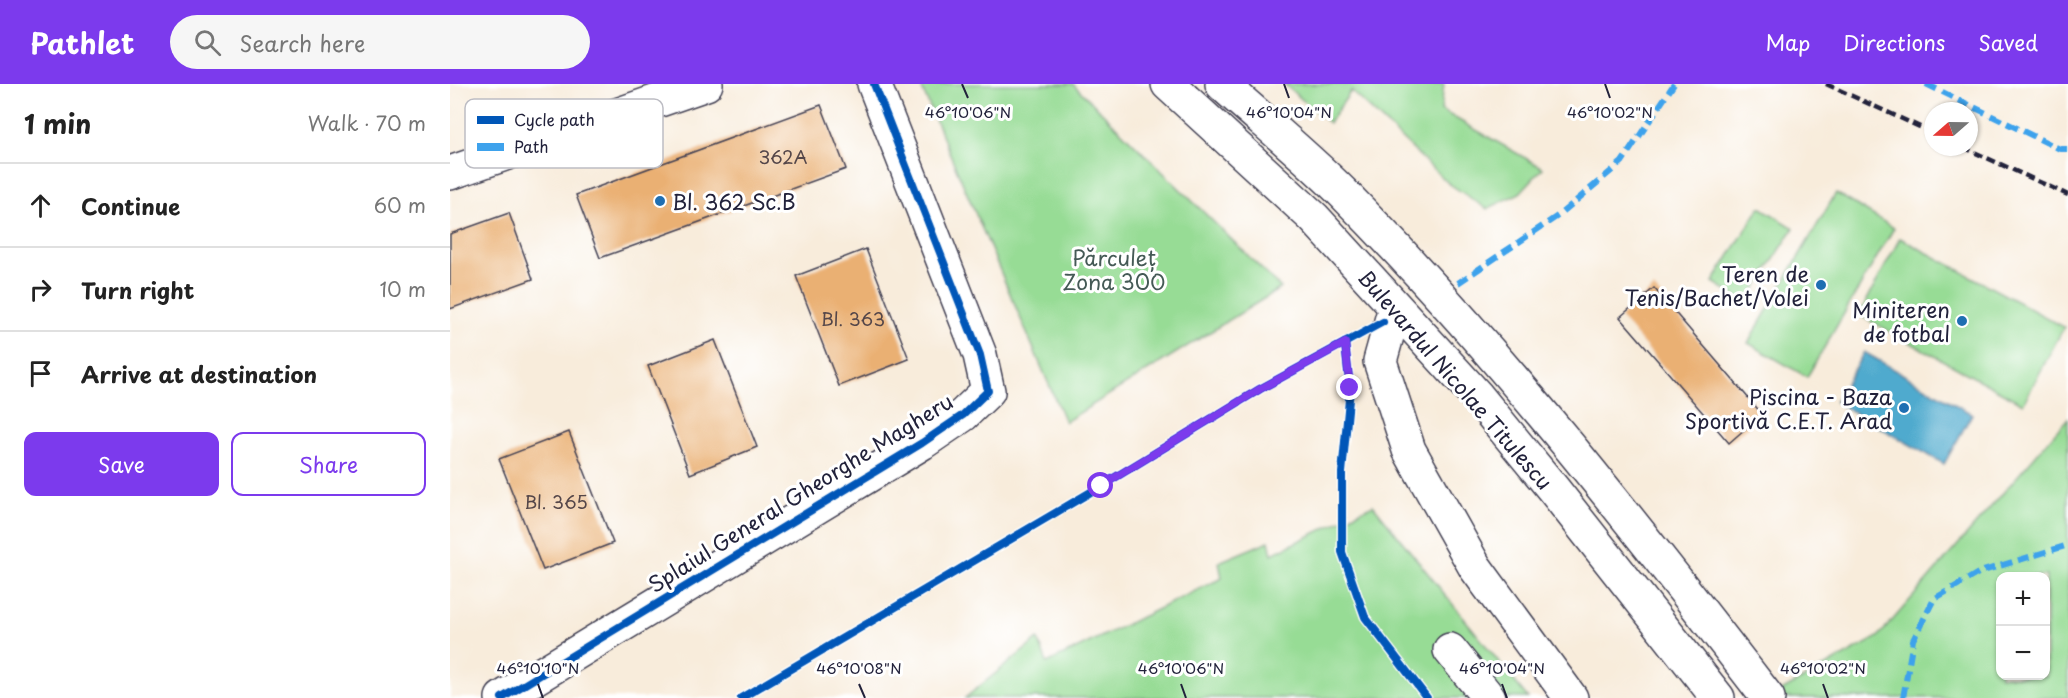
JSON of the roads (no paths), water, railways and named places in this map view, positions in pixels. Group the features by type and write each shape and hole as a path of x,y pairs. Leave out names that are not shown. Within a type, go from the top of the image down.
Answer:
{"street":[{"path":"663,99 706,84"},
{"name":"Splaiul General Gheorghe Magheru","path":"502,698 922,443 963,415 988,391 980,355 874,84"},
{"name":"Bulevardul Nicolae Titulescu","path":"1168,84 1314,218 1477,396 1715,695"},
{"name":"Bulevardul Nicolae Titulescu","path":"1222,84 1342,192 1445,302 1530,398 1768,698"},
{"path":"450,173 465,168"},
{"path":"1395,307 1380,361 1408,450 1475,567 1571,698"},
{"path":"1450,650 1489,698"}],"water":[{"name":"Piscina - Baza Sportivă C.E.T. Arad","path":"1864,352 1972,414 1944,464 1835,402"}],"railway":[{"path":"1826,84 1924,129"},
{"path":"1978,154 2068,195"}],"place":[{"name":"Bl. 362 Sc.B","path":"660,201"},
{"name":"Teren de Tenis/Bachet/Volei","path":"1821,285"},
{"name":"Miniteren de fotbal","path":"1962,321"},
{"name":"Piscina - Baza Sportivă C.E.T. Arad","path":"1904,408"}],"park label":[{"name":"Părculeț Zona 300","path":"1114,269"}]}
